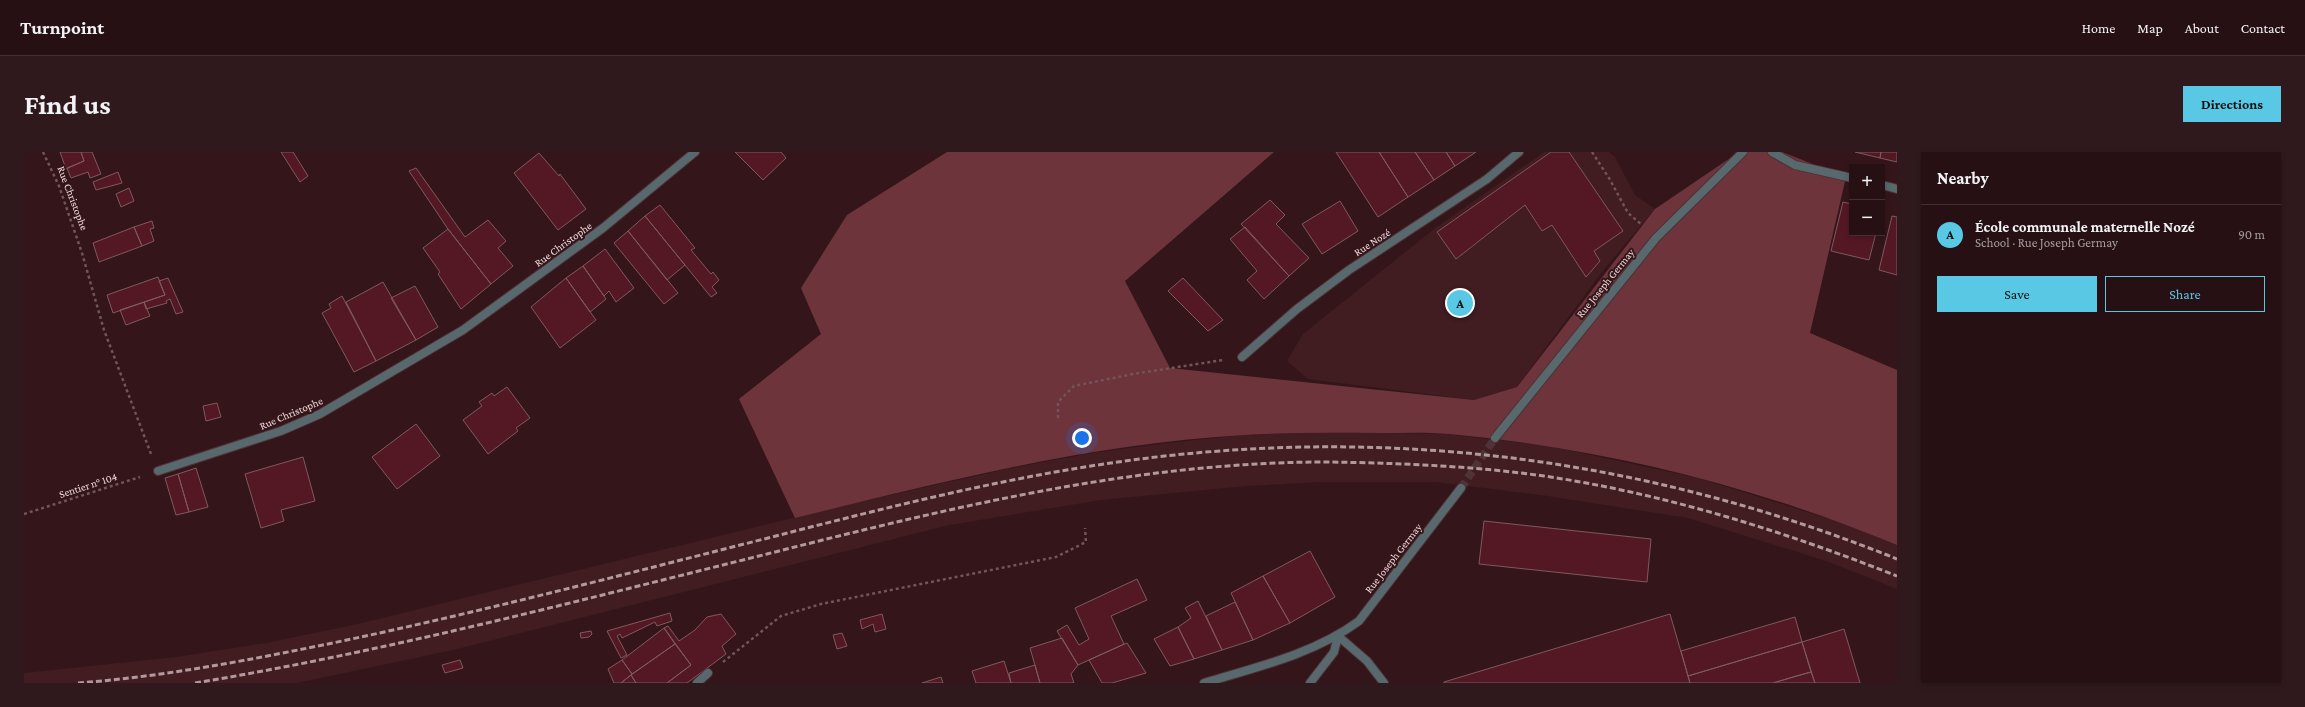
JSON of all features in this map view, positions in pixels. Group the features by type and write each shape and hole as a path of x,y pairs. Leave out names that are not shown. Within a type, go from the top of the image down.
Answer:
{"street":[{"name":"Rue Christophe","path":"158,471 281,430 320,414 463,330 603,228 695,152"},
{"name":"Rue Nozé","path":"1242,357 1297,309 1349,270 1487,179 1519,152"},
{"name":"Rue Joseph Germay","path":"1495,438 1656,238 1743,152"},
{"path":"1772,152 1795,165 1849,177"},
{"path":"1885,186 1897,189"},
{"name":"Rue Joseph Germay","path":"1204,683 1268,664 1338,636 1359,621 1461,488"},
{"path":"1310,683 1334,652 1338,636 1367,661 1384,683"},
{"path":"697,683 708,674"}],"path":[{"name":"Rue Christophe","path":"43,152 59,186 82,252 104,330 158,471"},
{"path":"1592,152 1609,178 1628,213 1656,238"},
{"path":"1058,418 1058,402 1074,386 1133,374 1242,357"},
{"name":"Sentier n° 104","path":"24,514 158,471"},
{"path":"708,674 781,616 821,604 1056,557 1086,542 1086,528"}],"shaded area":[{"path":"947,152 1274,152 1125,281 1170,368 1474,400 1517,387 1655,209 1739,152 1782,152 1846,177 1810,333 1897,370 1897,545 1789,505 1677,473 1564,449 1506,440 1432,433 1262,434 1188,439 1132,446 1018,466 795,518 739,399 821,334 801,288 847,215"},
{"path":"1544,152 1609,152 1615,157 1635,195 1655,209 1602,272 1517,387 1474,400 1308,379 1287,361 1303,334 1434,229"},
{"path":"1319,432 1446,434 1549,446 1698,478 1843,523 1897,545 1897,589 1829,562 1688,518 1541,495 1436,482 1320,482 1247,486 1101,500 950,525 453,650 297,683 24,683 24,673 176,657 266,643 353,625 867,500 1016,467 1092,453 1167,443 1243,435"}],"building":[{"path":"60,152 81,152 84,161 66,169"},
{"path":"81,152 92,152 101,174 90,178 88,172 71,178 67,168 84,161"},
{"path":"281,152 293,152 308,176 300,182"},
{"path":"735,152 781,152 786,158 763,180"},
{"path":"1336,152 1379,152 1408,197 1378,217"},
{"path":"1379,152 1415,152 1434,180 1408,197"},
{"path":"1415,152 1446,152 1455,166 1434,180"},
{"path":"1446,152 1476,152 1455,166"},
{"path":"1551,152 1569,152 1623,231 1594,251 1600,261 1586,277 1552,225 1542,231 1525,205 1456,259 1437,232"},
{"path":"1855,152 1881,152 1880,158"},
{"path":"1881,152 1897,152 1897,162 1880,158"},
{"path":"539,153 559,176 560,174 586,209 558,230 514,173"},
{"path":"416,168 465,237 488,220 506,241 498,248 513,266 491,284 448,229 409,171"},
{"path":"118,172 122,183 96,190 93,182"},
{"path":"129,188 134,201 121,207 116,194"},
{"path":"1270,200 1285,215 1276,224 1309,258 1289,276 1241,224"},
{"path":"1340,201 1358,231 1322,254 1302,224"},
{"path":"1843,202 1849,203 1849,236 1875,236 1869,260 1831,251"},
{"path":"660,205 695,248 691,250 711,274 713,272 719,280 712,287 717,293 711,297 645,216"},
{"path":"645,216 685,265 667,280 628,231"},
{"path":"1892,216 1897,217 1897,275 1879,270"},
{"path":"152,221 154,228 150,229 154,241 142,246 134,227"},
{"path":"134,227 142,246 99,262 93,243"},
{"path":"1245,227 1289,276 1264,299 1247,280 1257,271 1230,239"},
{"path":"448,229 491,284 461,309 438,274 440,272 423,248"},
{"path":"628,231 678,293 664,304 614,243"},
{"path":"605,249 634,288 616,302 609,291 604,296 583,266"},
{"path":"583,266 606,299 590,312 566,278"},
{"path":"158,277 165,295 113,313 107,295"},
{"path":"168,278 183,312 176,314 170,299 166,301 167,303 146,309 144,302 165,295 159,281"},
{"path":"566,278 596,320 560,348 531,307"},
{"path":"1183,278 1223,320 1208,331 1168,291"},
{"path":"383,282 416,340 376,361 346,302"},
{"path":"415,286 438,327 416,340 391,298"},
{"path":"342,296 376,361 354,372 322,313 331,308 329,304"},
{"path":"144,302 150,316 126,325 120,310"},
{"path":"507,387 530,418 516,428 518,431 488,454 463,420 482,406 479,402 492,393 494,396"},
{"path":"217,403 221,417 206,421 203,406"},
{"path":"416,424 440,456 397,489 372,457"},
{"path":"303,457 315,501 281,510 284,521 261,528 245,474"},
{"path":"196,468 208,507 189,512 178,474"},
{"path":"178,474 189,512 176,515 165,478"},
{"path":"1484,521 1651,539 1647,582 1479,564"},
{"path":"1310,551 1335,597 1290,623 1263,576"},
{"path":"1263,576 1290,623 1253,640 1231,593"},
{"path":"1137,579 1147,600 1111,616 1124,644 1078,665 1057,631 1067,625 1079,645 1089,639 1075,608"},
{"path":"1198,601 1222,650 1194,659 1178,627 1191,618 1185,608"},
{"path":"1235,602 1253,640 1222,650 1206,616"},
{"path":"670,613 672,621 657,626 655,622 622,638 620,634 617,636 627,655 621,658 607,631"},
{"path":"721,614 736,634 722,646 726,654 687,683 667,683 691,665 664,628 668,626 679,641 695,630 707,617"},
{"path":"882,614 886,629 875,632 873,624 862,629 860,620"},
{"path":"1670,614 1690,683 1444,683 1444,682"},
{"path":"1795,617 1802,642 1688,676 1681,651"},
{"path":"1178,627 1194,659 1170,666 1154,639"},
{"path":"664,628 675,644 632,674 622,660"},
{"path":"1844,629 1860,683 1815,683 1802,642"},
{"path":"591,631 592,634 589,637 581,638 580,633"},
{"path":"842,633 847,646 837,649 833,635"},
{"path":"1062,638 1078,665 1071,674 1074,683 1040,683 1030,648"},
{"path":"1802,642 1811,672 1773,683 1690,683 1688,676"},
{"path":"1127,643 1146,673 1112,683 1102,683 1089,660"},
{"path":"675,644 691,665 667,683 636,683 631,675"},
{"path":"460,660 463,668 445,673 442,665"},
{"path":"622,660 632,674 621,683 614,683 608,669"},
{"path":"1004,661 1011,683 976,683 972,671"},
{"path":"1035,665 1040,683 1011,683 1009,673"},
{"path":"1811,672 1815,683 1773,683 1796,676"},
{"path":"631,675 636,683 621,683"},
{"path":"941,677 943,683 922,683"}],"tunnel":[{"path":"1461,488 1495,438"}],"railway":[{"path":"78,683 138,677 198,668 318,646 489,608 851,517 1010,480 1091,466 1194,453 1297,447 1399,448 1500,457 1601,472 1700,494 1799,523 1897,559"},
{"path":"195,683 411,641 904,520 974,505 1114,479 1184,470 1255,464 1326,462 1436,466 1544,476 1590,484 1635,493 1724,516 1811,544 1897,576"}],"place":[{"name":"École communale maternelle Nozé","path":"1460,303"}]}
